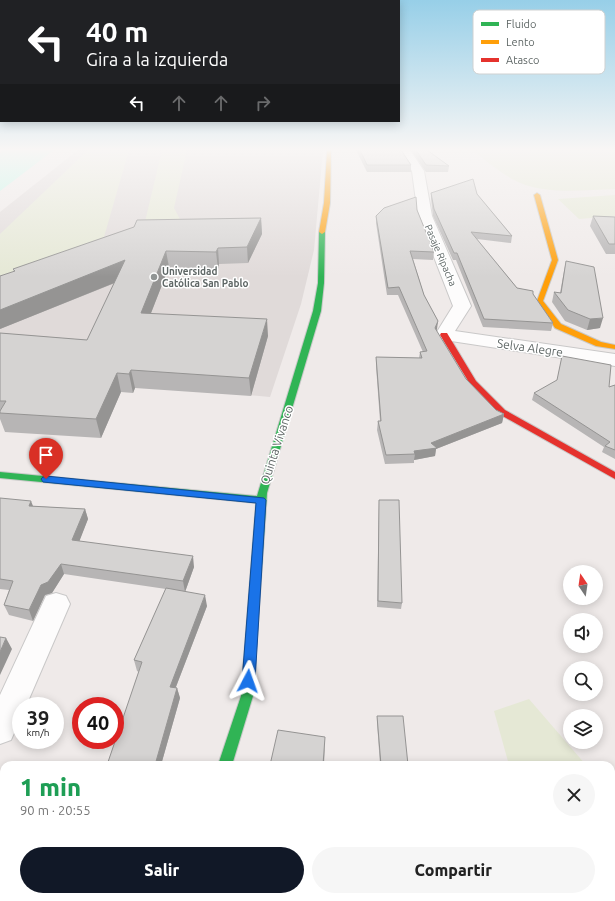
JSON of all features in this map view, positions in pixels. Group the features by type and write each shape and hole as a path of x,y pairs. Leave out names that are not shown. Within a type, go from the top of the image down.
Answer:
{"street":[{"name":"Quinta Vivanco","path":"226,761 247,696 262,493 317,310 321,283 322,233 327,192"},
{"name":"Pasaje Ripacha","path":"421,192 425,216 462,306 444,335"},
{"path":"537,196 555,260 540,301 558,326 599,344 615,347"},
{"path":"444,335 473,382 502,412 615,476"},
{"name":"Selva Alegre","path":"444,335 615,360"},
{"path":"0,475 261,500"},
{"path":"0,729 56,604"}],"shaded area":[{"name":"Universidad Católica San Pablo","path":"25,192 319,192 314,250 301,304 270,397 0,372 0,212"},
{"path":"44,192 117,192 102,244 0,278 0,234"},
{"path":"152,192 178,192 174,208 183,225 144,226"},
{"path":"615,195 615,216 579,219 558,199"},
{"path":"529,699 563,738 563,749 572,749 583,761 508,761 494,711"}],"building":[{"path":"476,192 512,236 471,232 517,288 533,291 533,294 553,323 484,319 457,253 454,253 434,209 431,193"},
{"path":"416,197 417,210 434,252 410,251 424,295 438,321 435,328 466,379 496,410 504,414 431,443 437,448 414,451 415,454 386,455 378,421 381,421 376,357 422,358 420,352 427,351 399,287 388,288 376,216 384,208"},
{"path":"593,216 615,217 615,244 609,244"},
{"path":"261,218 247,247 218,248 216,252 166,251 141,313 267,319 249,378 131,370 129,374 117,373 96,419 0,413 6,401 0,401 0,333 87,340 125,260 0,310 0,276 15,271 13,269 134,227 137,220"},
{"path":"566,261 594,267 603,318 590,319 568,310 554,292 561,293"},
{"path":"562,356 611,365 609,387 615,385 615,450 605,446 610,442 534,393 557,380"},
{"path":"0,498 31,501 29,506 85,509 72,540 193,556 183,581 61,564 48,582 41,585 29,610 4,605 13,581 0,579"},
{"path":"379,500 399,500 402,603 378,601"},
{"path":"166,588 205,595 170,687 177,688 156,761 108,761 112,749 124,749 124,715 142,662 134,660"},
{"path":"0,637 6,638 0,652"},
{"path":"377,716 403,716 408,761 381,761"},
{"path":"278,730 325,737 323,761 271,761"}],"traffic: fast":[{"path":"226,761 247,696 262,493 317,311 321,283 322,232"},
{"path":"0,475 261,500"}],"traffic: slow":[{"path":"322,232 327,192"},
{"path":"537,195 555,260 540,301 558,326 599,344 615,347"}],"traffic: jam":[{"path":"444,335 473,382 502,412 615,476"}],"place":[{"name":"Universidad Católica San Pablo","path":"154,277"}],"route":[{"path":"46,479 261,500 248,681"}]}
